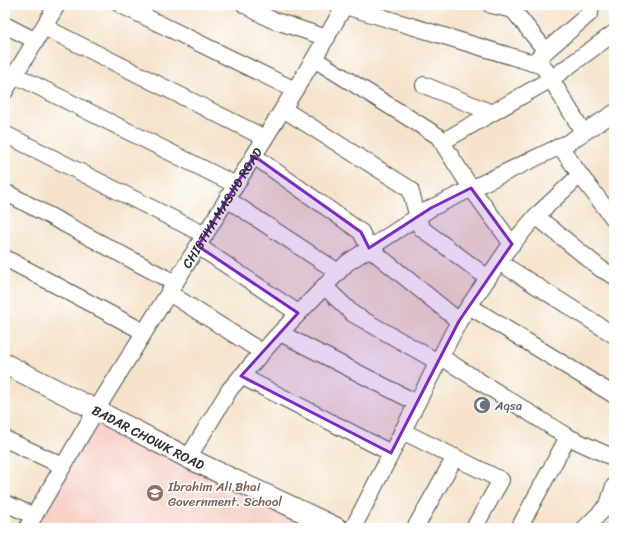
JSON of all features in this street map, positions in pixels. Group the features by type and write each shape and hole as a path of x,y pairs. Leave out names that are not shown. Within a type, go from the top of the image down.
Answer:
{"main road":[{"name":"BADAR CHOWK ROAD","path":"5,364 188,458 337,528"}],"street":[{"path":"5,91 57,5"},
{"path":"121,5 295,90"},
{"path":"245,5 270,19 327,38"},
{"path":"491,5 513,10 546,51"},
{"path":"532,62 590,13 591,5"},
{"path":"345,6 543,66 583,132"},
{"name":"CHISTIYA MASJID ROAD","path":"31,522 96,410 295,90 345,6"},
{"path":"5,25 36,41"},
{"path":"44,27 265,138"},
{"path":"442,142 551,79 614,33"},
{"path":"314,59 438,136 471,188 512,244"},
{"path":"15,75 236,185"},
{"path":"424,85 492,113"},
{"path":"283,109 410,189 421,228 488,278"},
{"path":"188,458 230,389 298,313 347,263 431,208 569,142 614,113"},
{"path":"5,134 201,241 298,313"},
{"path":"560,146 614,219"},
{"path":"254,156 361,232 369,248 459,321"},
{"path":"353,528 459,321 512,244 536,216 580,175"},
{"path":"5,192 172,288 262,352"},
{"path":"227,199 338,272"},
{"path":"536,216 601,269 614,276"},
{"path":"5,258 144,332"},
{"path":"499,262 614,335"},
{"path":"324,286 353,314 439,359 568,437 614,458"},
{"path":"469,306 614,395"},
{"path":"280,333 417,402"},
{"path":"241,376 391,453"},
{"path":"402,432 501,480 474,528"},
{"path":"519,528 568,437"},
{"path":"5,439 63,466"},
{"path":"415,528 454,457"},
{"path":"585,528 608,505 614,486"},
{"path":"5,503 31,522"}],"highlighted area":[{"path":"254,156 361,232 369,248 431,208 471,188 512,244 459,321 391,453 241,376 298,313 198,246"}],"shaded area":[{"name":"Ibrahim Ali Bhai Government. School","path":"96,410 338,528 28,528"}],"place":[{"name":"Aqsa","path":"482,405"},
{"name":"Ibrahim Ali Bhai Government. School","path":"155,493"}]}
